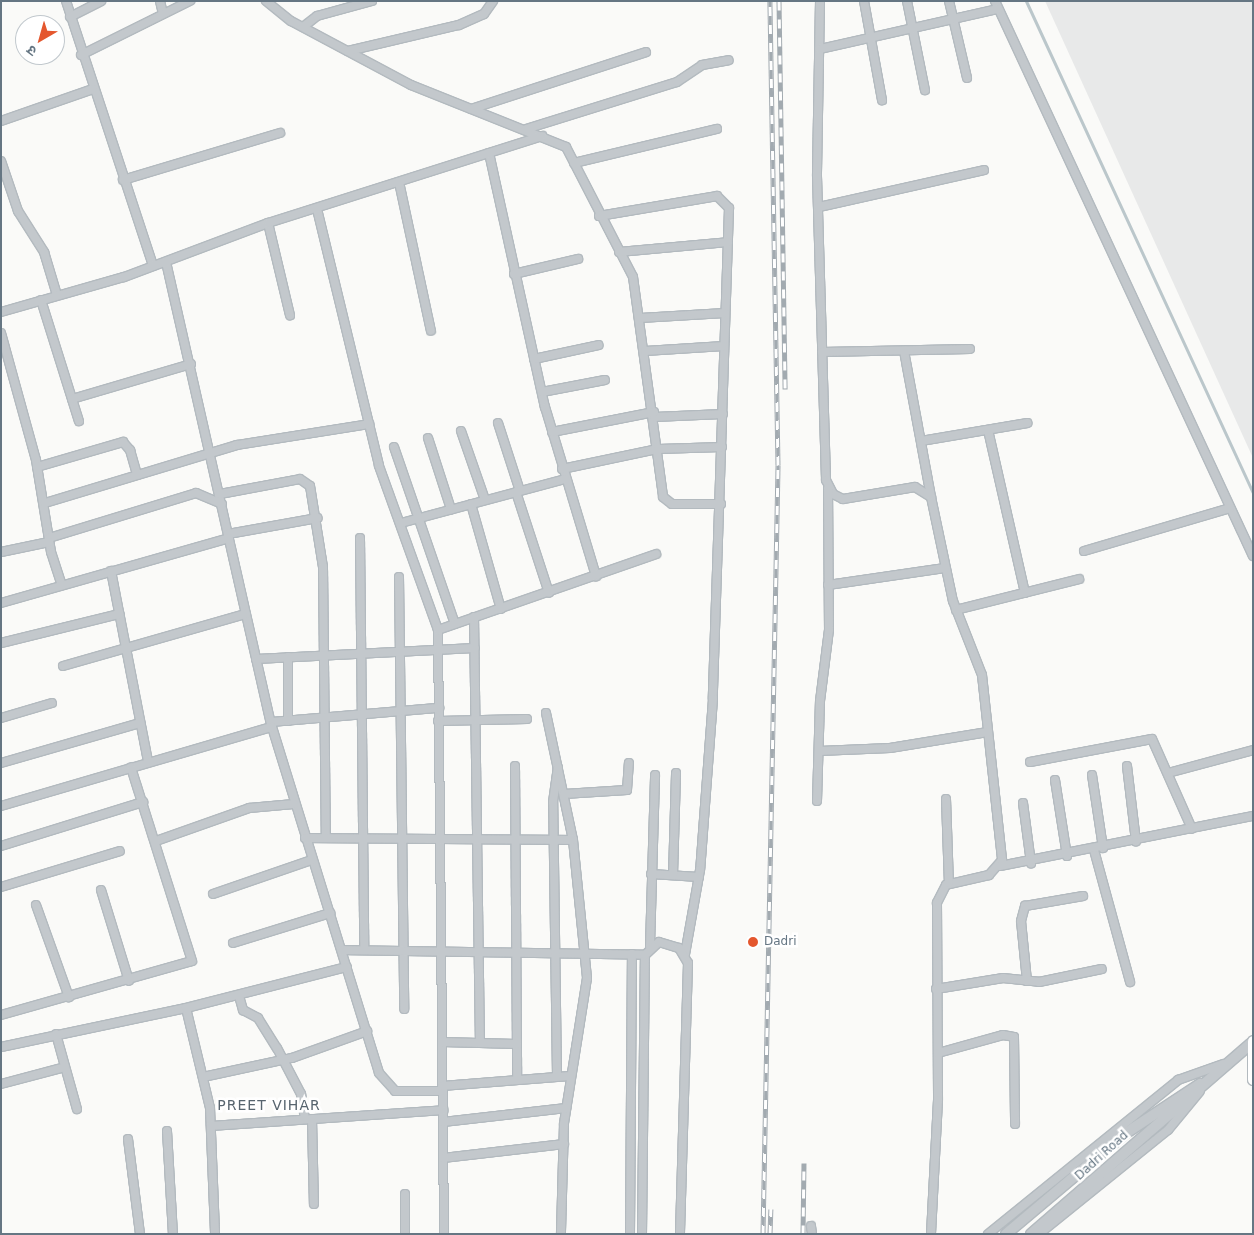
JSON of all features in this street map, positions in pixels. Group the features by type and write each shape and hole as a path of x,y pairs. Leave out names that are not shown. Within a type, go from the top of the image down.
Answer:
{"main road":[{"path":"1251,1042 1253,1079"}],"street":[{"path":"66,1 81,55 153,266"},
{"path":"70,16 101,1"},
{"path":"160,1 163,14"},
{"path":"81,55 190,1"},
{"path":"266,1 302,27 348,51 471,109 526,129 566,147 599,216 630,268 640,318 667,502 721,504"},
{"path":"302,27 317,16 372,1"},
{"path":"348,51 459,25 484,14 493,1"},
{"path":"817,800 819,751 828,655 828,488 822,352 819,207 820,1"},
{"path":"864,1 882,100"},
{"path":"907,1 925,90"},
{"path":"949,1 967,78"},
{"path":"820,49 953,19 996,5 1253,556"},
{"path":"471,109 646,52"},
{"path":"526,129 676,82 702,65 729,60"},
{"path":"1,121 93,89"},
{"path":"574,163 717,129"},
{"path":"124,180 280,133"},
{"path":"1,312 166,262 268,223 543,136"},
{"path":"489,153 514,274 552,432 596,576"},
{"path":"1,161 18,211 44,252 57,296"},
{"path":"819,207 984,170"},
{"path":"399,182 431,331"},
{"path":"599,216 717,196 729,208 721,504 713,699 699,877 685,954 680,1234"},
{"path":"317,209 378,466 401,523 438,630 444,1234"},
{"path":"268,223 290,315"},
{"path":"619,252 728,242"},
{"path":"514,274 578,260"},
{"path":"166,262 271,725 294,804 386,1086 400,1092 517,1078 570,1076"},
{"path":"41,300 79,421"},
{"path":"640,318 726,314"},
{"path":"1,333 37,467 45,503 49,540 62,585"},
{"path":"534,359 599,345"},
{"path":"645,351 724,346"},
{"path":"822,352 970,349"},
{"path":"904,351 945,568 956,610 982,675 1000,866"},
{"path":"72,399 190,364"},
{"path":"542,392 605,380"},
{"path":"552,432 654,415 723,414"},
{"path":"498,423 549,593"},
{"path":"921,441 1027,423"},
{"path":"45,503 210,452 369,424"},
{"path":"988,430 1024,593"},
{"path":"461,431 485,500"},
{"path":"428,438 451,509"},
{"path":"37,467 123,442 130,450 137,475"},
{"path":"394,447 455,624"},
{"path":"562,468 658,450 722,447"},
{"path":"401,523 565,478"},
{"path":"220,494 304,480 318,518 325,654 326,838"},
{"path":"828,488 843,499 915,487 931,497"},
{"path":"1,552 49,540 196,493 222,504"},
{"path":"471,504 501,609"},
{"path":"1084,551 1230,508"},
{"path":"1,603 229,536 318,518"},
{"path":"360,538 366,838 364,950"},
{"path":"438,630 549,593 656,554"},
{"path":"828,585 945,568"},
{"path":"111,571 148,762"},
{"path":"399,577 404,1009"},
{"path":"956,610 1079,579"},
{"path":"1,643 119,614"},
{"path":"63,666 246,614"},
{"path":"474,618 479,839 478,950 480,1043"},
{"path":"256,659 325,654 475,648"},
{"path":"288,657 288,721"},
{"path":"1,718 52,704"},
{"path":"1,806 288,721 439,708"},
{"path":"546,712 573,840 585,951 586,1001 570,1076 566,1108 561,1234"},
{"path":"438,721 527,719"},
{"path":"1,763 140,723"},
{"path":"819,751 890,748 988,732"},
{"path":"1030,762 1148,737 1155,742 1192,829"},
{"path":"1168,772 1253,750"},
{"path":"564,794 623,792 629,788 629,763"},
{"path":"515,766 517,1078"},
{"path":"557,1076 553,951 553,785 558,766"},
{"path":"1127,766 1136,841"},
{"path":"1,1014 129,981 192,961 156,841 131,767"},
{"path":"673,875 676,774"},
{"path":"642,1234 645,955 650,946 655,775"},
{"path":"1092,775 1103,848"},
{"path":"1055,780 1067,856"},
{"path":"946,799 949,884"},
{"path":"1,846 143,802"},
{"path":"1023,803 1031,863"},
{"path":"156,841 231,813 294,804"},
{"path":"931,1234 938,1053 934,924 939,895 949,884 989,875 1000,866 1031,863 1067,856 1253,816"},
{"path":"305,838 573,840"},
{"path":"1094,850 1130,982"},
{"path":"1,886 120,851"},
{"path":"213,894 312,860"},
{"path":"651,874 699,877"},
{"path":"101,890 129,981"},
{"path":"1028,981 1021,921 1025,906 1083,896"},
{"path":"36,905 69,997"},
{"path":"233,943 330,913"},
{"path":"650,946 672,944 685,954"},
{"path":"342,950 585,951 645,955"},
{"path":"630,1234 632,954"},
{"path":"1,1047 239,996 347,967"},
{"path":"936,989 1003,978 1028,981 1102,969"},
{"path":"239,996 243,1010 258,1018 301,1094 309,1119 314,1204"},
{"path":"186,1008 211,1126 215,1234"},
{"path":"202,1077 283,1060 367,1031"},
{"path":"56,1034 77,1109"},
{"path":"938,1053 1003,1035 1014,1037 1014,1124"},
{"path":"442,1042 517,1044"},
{"name":"Dadri Road","path":"1031,1234 1174,1113 1201,1083 1251,1042"},
{"path":"988,1234 1178,1080 1223,1064"},
{"path":"1,1084 65,1067"},
{"path":"1039,1234 1168,1130 1211,1074"},
{"name":"Dadri Road","path":"1006,1234 1126,1133 1201,1083"},
{"path":"443,1122 566,1108"},
{"path":"211,1126 443,1110"},
{"path":"167,1131 172,1234"},
{"path":"128,1139 140,1234"},
{"path":"443,1158 564,1144"},
{"path":"405,1194 405,1234"}],"shaded area":[{"path":"1045,1 1253,1 1253,458"}],"waterway":[{"path":"1026,1 1253,493"}],"railway":[{"path":"763,1234 778,465 770,1"},
{"path":"779,1 785,389"},
{"path":"803,1234 804,1163"},
{"path":"770,1234 771,1209"}],"place":[{"name":"Dadri","path":"753,942"}],"district":[{"name":"PREET VIHAR","path":"269,1105"}]}
